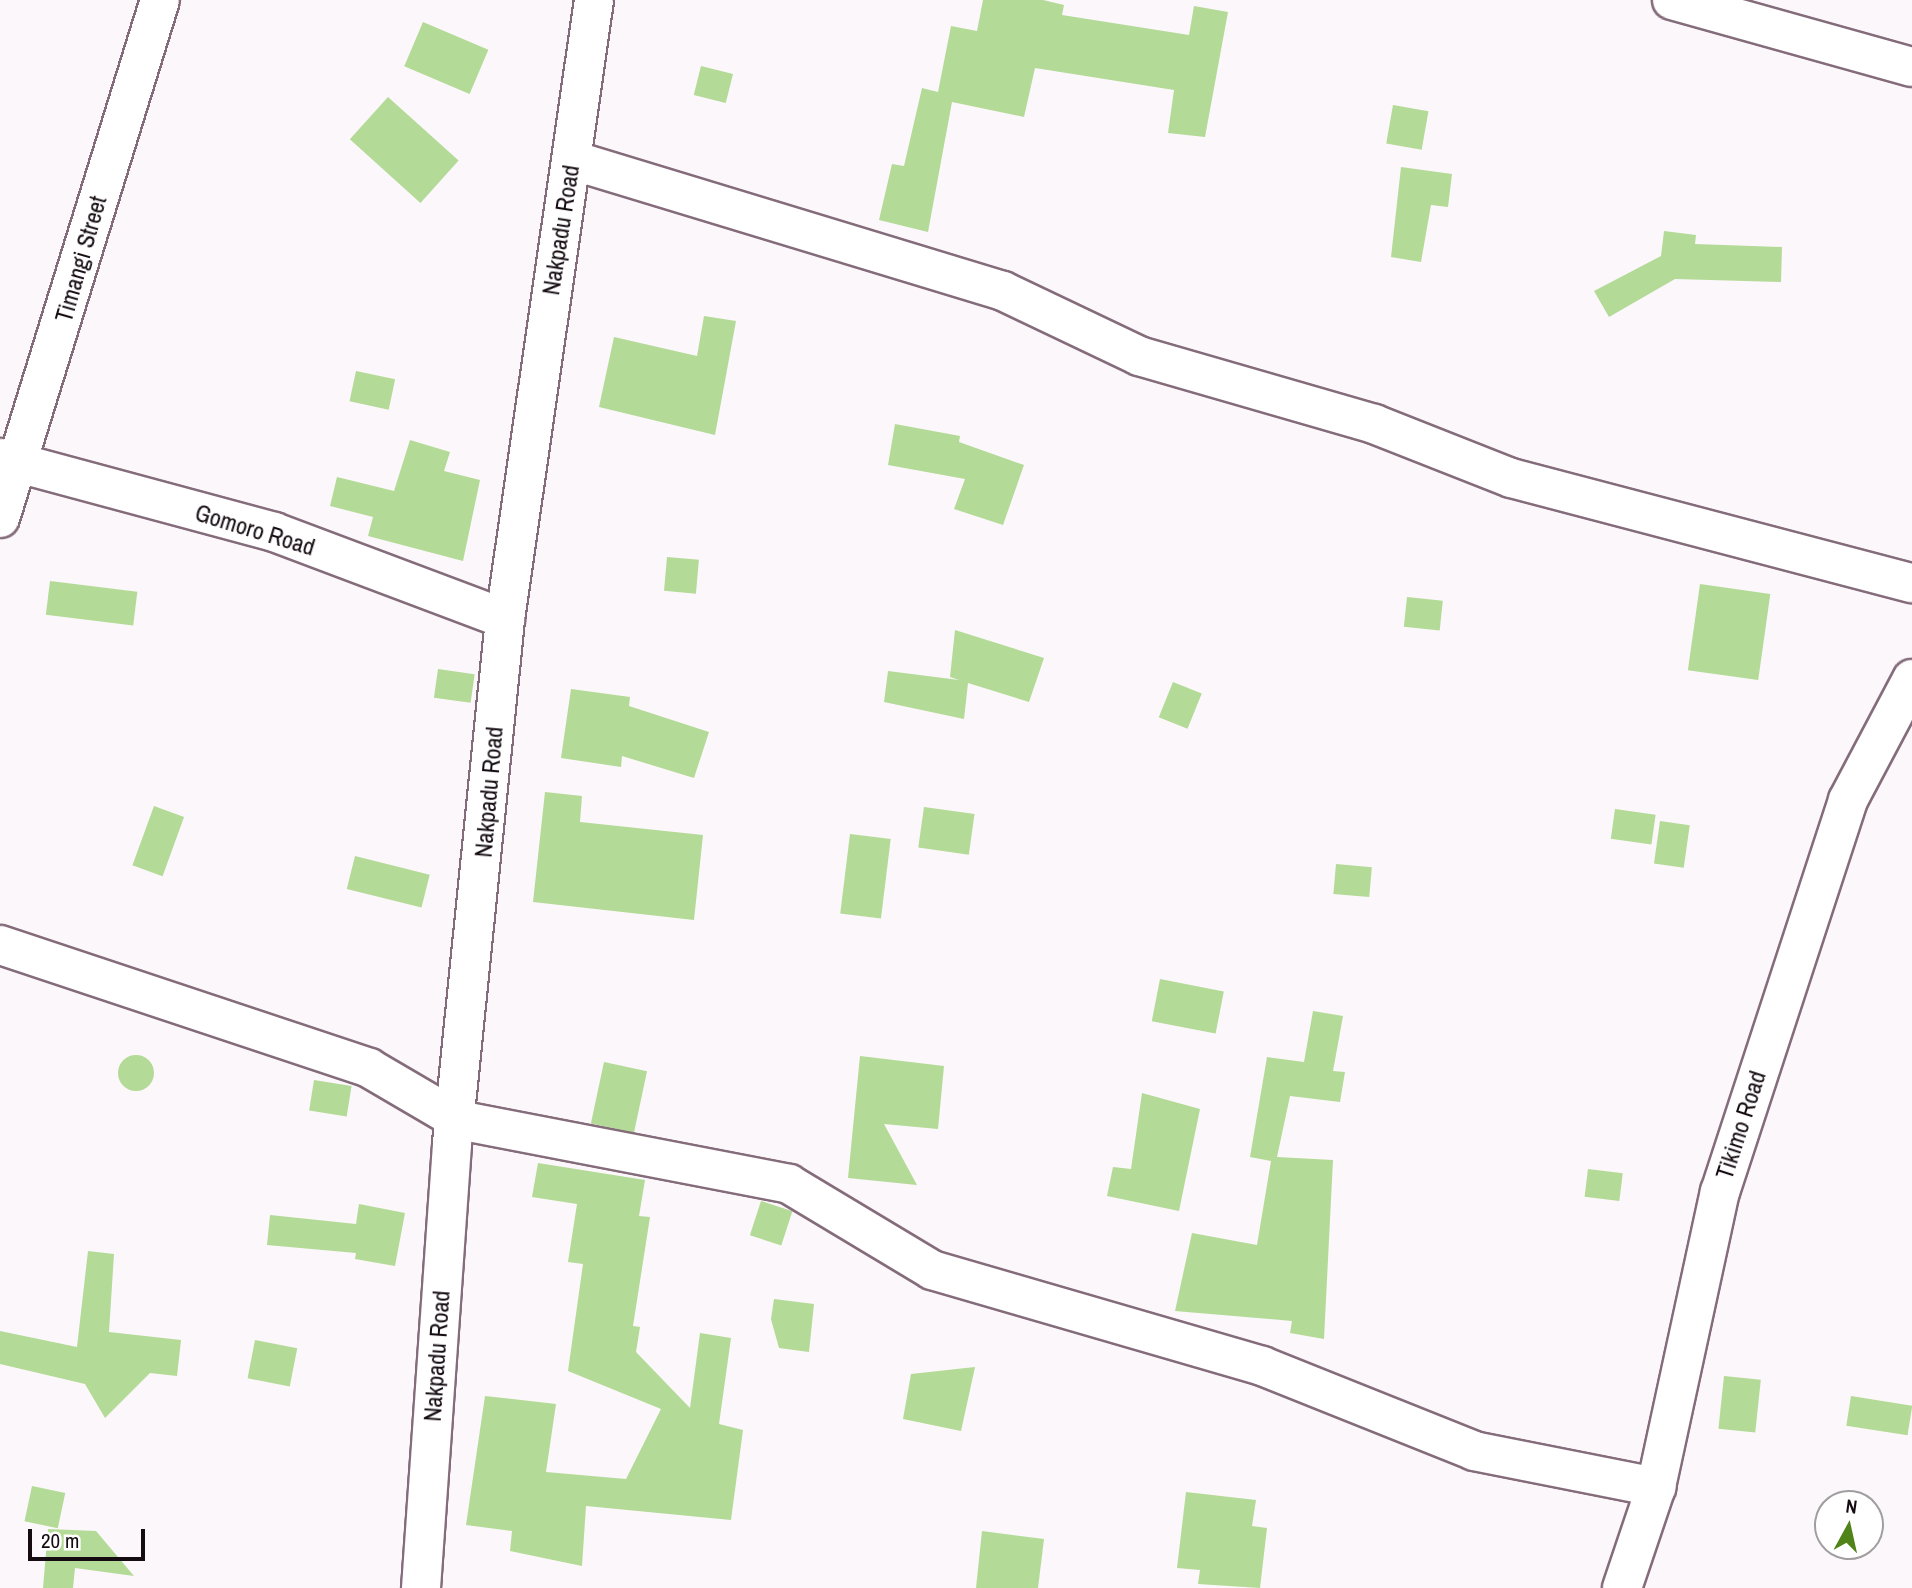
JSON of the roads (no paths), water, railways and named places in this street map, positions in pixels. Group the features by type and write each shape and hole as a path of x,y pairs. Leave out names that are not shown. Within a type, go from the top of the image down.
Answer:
{"street":[{"name":"Timangi Street","path":"0,518 10,462 160,0"},
{"name":"Nakpadu Road","path":"421,1588 458,1120 505,619 594,0"},
{"path":"1672,0 1912,67"},
{"path":"572,160 1003,291 1139,356 1374,424 1511,478 1912,583"},
{"name":"Gomoro Road","path":"10,462 274,532 505,619"},
{"name":"Tikimo Road","path":"1622,1588 1656,1488 1720,1192 1848,800 1912,679"},
{"path":"0,945 369,1068 458,1120 789,1184 932,1270 1262,1366 1474,1451 1656,1488"}]}
